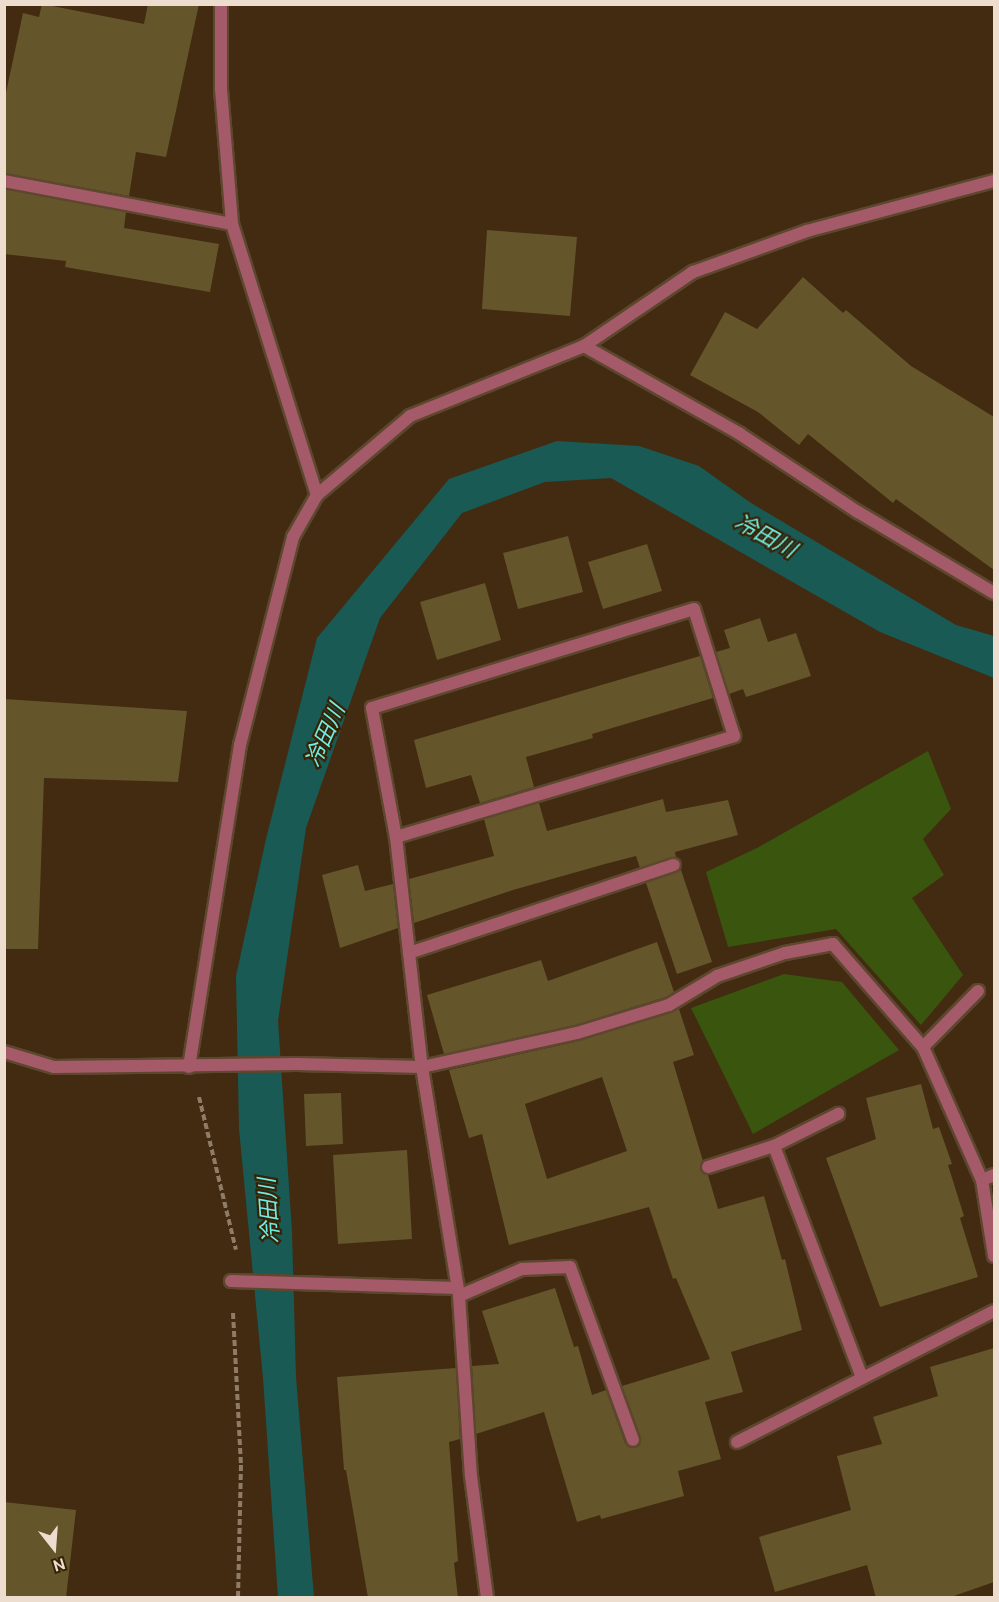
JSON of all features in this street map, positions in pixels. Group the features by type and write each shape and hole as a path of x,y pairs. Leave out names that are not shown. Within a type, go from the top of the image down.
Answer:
{"street":[{"path":"221,4 221,89 232,224 317,495"},
{"path":"4,181 232,224"},
{"path":"189,1067 240,745 293,537 317,495 410,416 584,346 693,272 807,231 994,181"},
{"path":"584,346 740,434 858,512 994,593"},
{"path":"396,837 734,736 694,609 372,708 396,837 422,1067 458,1292 471,1476 487,1598"},
{"path":"409,953 674,865"},
{"path":"4,1052 54,1068 297,1064 422,1067 577,1033 669,1005 717,976 785,953 833,944 923,1047 982,1180 994,1256"},
{"path":"923,1047 978,991"},
{"path":"708,1167 774,1146 838,1114"},
{"path":"774,1146 862,1378"},
{"path":"982,1180 994,1175"},
{"path":"231,1281 317,1282 458,1292 522,1269 570,1267 633,1440"},
{"path":"737,1442 994,1311"}],"path":[{"path":"189,1067 206,1121 238,1259 231,1281 241,1466 238,1598"}],"green space":[{"path":"928,751 951,809 923,839 944,875 912,898 963,975 921,1025 836,929 728,947 706,872 757,848"},
{"path":"784,974 842,982 899,1050 753,1134 691,1008"}],"water":[{"name":"冷田川","path":"557,441 639,446 699,466 751,503 956,625 994,636 994,678 880,632 611,478 545,482 462,513 380,618 306,828 278,1021 292,1232 296,1377 314,1597 278,1598 263,1378 239,1129 236,976 266,839 317,638 449,479"}],"building":[{"path":"42,4 144,24 148,4 199,4 166,157 136,152 129,196 4,173 4,102 23,13 39,17"},
{"path":"4,189 126,212 124,228 219,244 210,292 65,267 66,261 4,254"},
{"path":"487,230 577,237 570,316 482,309"},
{"path":"803,277 843,313 846,310 911,366 994,417 994,570 896,499 893,503 808,434 799,445 758,412 690,375 725,312 757,329"},
{"path":"568,536 583,592 518,609 503,553"},
{"path":"647,544 662,591 603,609 588,562"},
{"path":"485,583 501,640 437,660 420,602"},
{"path":"760,618 768,642 796,633 811,676 746,697 743,689 729,694 716,652 730,648 724,630"},
{"path":"700,656 713,698 592,734 593,738 526,757 534,787 480,803 471,775 426,788 414,740"},
{"path":"4,699 187,711 178,782 44,778 38,949 4,949"},
{"path":"663,799 666,812 728,800 738,835 675,852 676,857 640,868 636,856 605,864 513,890 414,923 409,879 494,856 484,819 539,803 547,831"},
{"path":"358,865 365,891 393,884 398,928 340,948 322,875"},
{"path":"681,870 712,962 677,974 646,883"},
{"path":"657,942 674,992 666,997 575,1025 444,1054 427,995 541,960 548,981"},
{"path":"679,1009 694,1055 673,1062 703,1161 700,1170 708,1175 718,1209 764,1196 782,1260 785,1259 802,1330 731,1352 743,1392 705,1402 721,1459 678,1471 684,1496 601,1519 600,1515 577,1522 544,1412 476,1434 472,1366 499,1364 482,1311 555,1288 574,1347 578,1346 592,1395 606,1390 625,1443 631,1448 639,1446 641,1438 622,1386 710,1359 676,1278 673,1279 649,1207 509,1245 482,1134 469,1138 449,1070 579,1041","holes":["602,1077 627,1151 547,1179 525,1104"]},
{"path":"921,1084 933,1129 939,1127 952,1164 948,1165 964,1216 960,1218 978,1277 880,1307 826,1158 876,1139 866,1098"},
{"path":"341,1093 343,1144 306,1146 304,1094"},
{"path":"407,1150 412,1239 338,1244 333,1155"},
{"path":"994,1348 994,1582 948,1598 876,1598 867,1565 775,1592 759,1537 851,1510 837,1456 882,1444 873,1417 938,1396 930,1367"},
{"path":"456,1368 460,1439 449,1442 458,1561 454,1563 458,1598 368,1598 346,1470 344,1470 337,1377"},
{"path":"4,1502 76,1510 66,1598 4,1598"}]}
